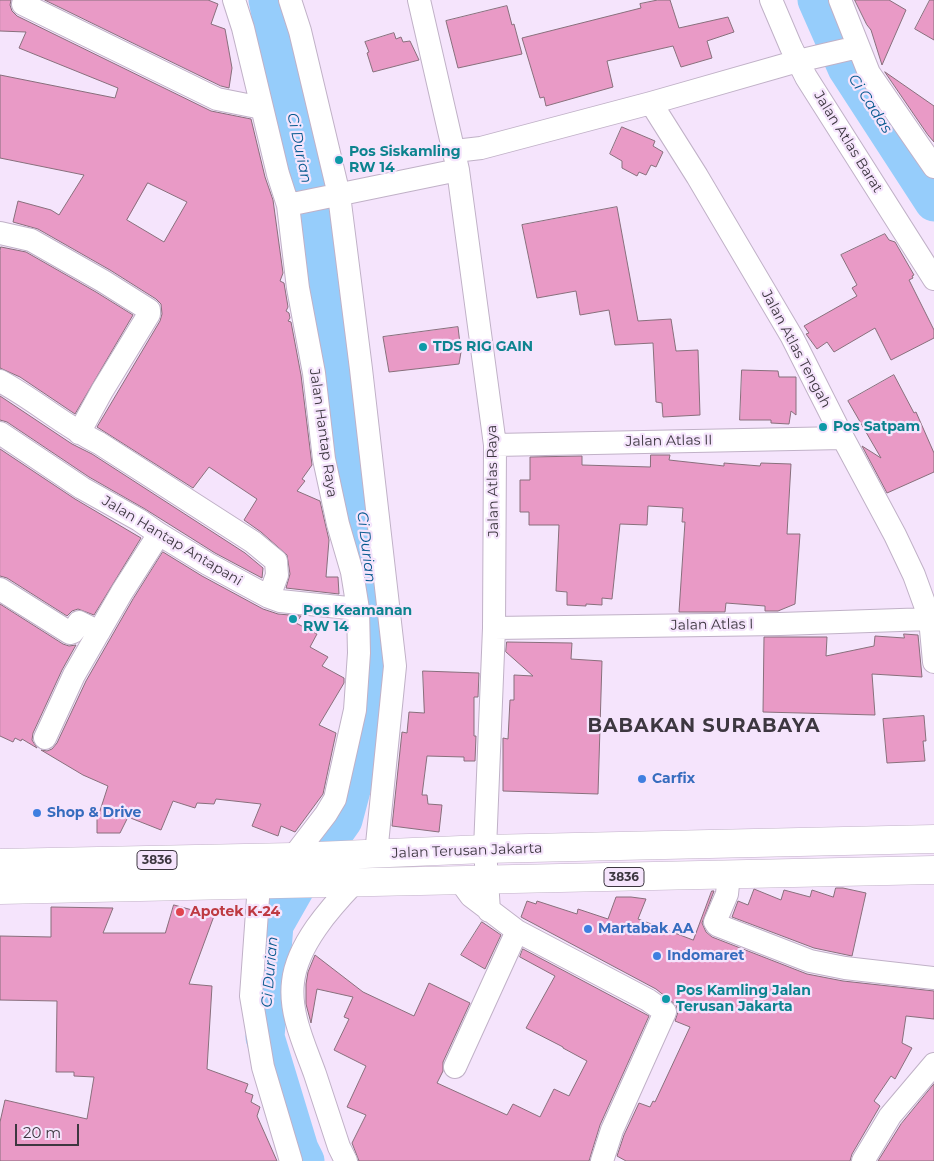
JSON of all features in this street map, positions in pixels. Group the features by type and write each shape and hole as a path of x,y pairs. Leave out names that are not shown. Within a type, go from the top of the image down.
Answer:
{"main road":[{"name":"Jalan Terusan Jakarta","path":"0,863 304,856 484,849 934,839"},
{"name":"Jalan Terusan Jakarta","path":"0,890 314,883 347,890 473,881 934,870"}],"street":[{"name":"Jalan Hantap Raya","path":"234,0 243,28 278,174 293,204 298,288 314,373 324,459 338,524 352,572 358,609 359,654 356,710 335,799 304,856"},
{"path":"290,0 300,31 334,196 362,369 395,666 372,854"},
{"name":"Jalan Atlas Raya","path":"419,0 457,161 495,445 494,628 484,849 473,881 489,911 517,931"},
{"name":"Jalan Atlas Barat","path":"771,0 804,59 806,77 934,279"},
{"path":"840,0 851,48 934,167"},
{"path":"23,4 217,99 262,108"},
{"path":"293,204 334,196 457,161 481,148 651,103 804,59 851,48"},
{"name":"Jalan Atlas Tengah","path":"651,103 697,176 792,337 914,575 930,619 934,662"},
{"path":"0,232 31,240 149,310 149,314 79,433"},
{"path":"0,381 253,542 276,562 277,576 270,597"},
{"name":"Jalan Hantap Antapani","path":"0,433 82,488 139,520 208,564 270,597 280,601 358,609"},
{"name":"Jalan Atlas II","path":"495,445 843,438"},
{"path":"45,738 74,675 122,592 159,534"},
{"path":"0,589 70,633 73,632 80,622 99,632"},
{"name":"Jalan Atlas I","path":"494,628 770,624 930,619"},
{"path":"729,875 727,894 715,922 717,925 810,961 846,968 934,978"},
{"path":"266,884 252,996 263,1067 291,1161"},
{"path":"346,1161 339,1148 296,1018 292,992 294,975 300,956 322,920 347,890"},
{"path":"454,1067 517,931 648,1000 664,1012 612,1130 602,1161"},
{"path":"862,1161 890,1116 934,1064"}],"building":[{"path":"0,0 11,0 12,11 17,16 211,111 251,119 265,177 273,200 283,273 280,281 284,283 288,307 286,311 289,313 290,318 288,321 291,322 301,375 312,465 302,479 305,481 297,491 320,501 329,540 326,577 338,577 339,594 286,588 290,574 287,555 244,520 257,499 209,467 193,488 97,427 160,321 162,314 161,304 110,270 38,229 13,222 18,201 51,210 59,215 84,175 0,158 0,75 115,98 118,88 19,48 26,32 0,31","holes":["148,183 187,202 164,242 127,220"]},
{"path":"45,0 208,0 218,4 211,24 225,29 232,68 229,88 221,86"},
{"path":"658,0 670,0 679,28 728,17 734,32 707,41 712,58 681,67 673,46 607,61 613,87 546,106 544,97 540,98 522,38 641,8 640,4"},
{"path":"855,0 889,0 906,10 882,65 871,30"},
{"path":"930,0 934,0 934,40 915,29"},
{"path":"507,6 522,54 458,68 446,21"},
{"path":"394,33 396,39 401,37 403,42 410,41 419,60 373,72 365,42"},
{"path":"885,72 934,106 934,142 928,135"},
{"path":"622,127 655,141 653,146 663,152 656,167 651,165 646,175 639,172 637,176 622,168 622,161 610,154"},
{"path":"617,207 638,321 671,319 676,351 698,350 700,415 663,417 662,403 656,402 653,343 615,345 609,310 580,315 576,291 537,298 522,225"},
{"path":"885,234 889,240 895,242 914,275 909,280 934,330 934,338 891,360 875,328 834,352 827,342 817,349 806,334 809,333 804,326 857,296 852,288 857,285 841,255"},
{"path":"1,247 26,252 133,315 75,414 20,377 0,368"},
{"name":"TDS RIG GAIN","path":"458,327 461,352 459,364 389,372 383,337"},
{"path":"742,370 778,371 779,377 796,377 796,415 791,411 789,424 771,423 771,420 740,420"},
{"path":"894,375 914,413 916,412 934,453 934,472 887,493 862,446 881,458 848,401"},
{"path":"0,396 72,444 92,454 245,553 263,568 262,578 215,553 145,509 89,477 7,422 0,420"},
{"path":"0,449 75,499 141,538 94,615 78,609 72,611 67,616 7,578 0,576"},
{"path":"651,455 670,455 669,460 724,466 724,463 760,466 761,463 791,464 787,534 800,534 795,604 778,611 765,611 765,606 726,603 725,612 679,612 685,522 682,522 683,508 648,506 647,525 620,524 612,599 602,598 602,605 567,605 567,592 556,591 559,525 529,525 529,512 520,512 520,480 530,480 530,457 582,456 582,465 650,467"},
{"path":"163,552 202,576 263,609 278,614 301,616 296,623 317,634 310,647 328,657 322,666 344,678 344,683 319,725 336,733 323,794 295,832 281,826 278,836 252,826 261,804 216,799 214,804 197,803 195,808 173,801 161,830 128,817 120,833 97,833 97,820 108,786 83,775 41,750 47,751 52,749 57,743 86,681 133,599"},
{"path":"0,604 63,644 69,646 76,645 62,670 33,733 32,740 37,748 22,739 21,741 15,738 13,742 0,736"},
{"path":"904,634 918,635 922,677 872,674 875,715 763,712 764,637 827,637 826,656 874,646 875,636 904,638"},
{"path":"507,642 572,643 571,659 602,661 598,794 503,791 503,738 508,739 510,700 514,700 514,675 533,676 506,652"},
{"path":"423,671 479,673 478,697 474,697 475,761 464,761 464,757 427,756 422,795 427,795 428,804 442,805 439,832 392,826 402,732 407,733 409,712 424,713"},
{"path":"924,716 926,741 923,741 925,761 887,763 883,719"},
{"path":"836,888 866,893 852,956 814,948 732,917 738,901 748,905 754,889 781,900 784,890 810,897 812,890 833,897"},
{"path":"712,891 714,891 702,923 706,932 712,937 807,974 843,981 934,991 934,1019 906,1016 902,1043 912,1048 895,1079 891,1076 874,1101 880,1106 852,1154 850,1161 626,1161 617,1156 624,1135 639,1103 650,1107 653,1101 655,1102 690,1027 675,1021 678,1012 676,1005 656,989 521,917 527,901 536,904 537,901 577,914 578,909 608,919 616,897 646,899 638,919 693,940"},
{"path":"174,905 214,916 189,984 212,986 207,1069 248,1084 245,1092 253,1095 251,1102 260,1107 257,1116 277,1161 0,1161 0,1122 5,1100 87,1119 94,1077 74,1076 74,1072 56,1072 57,1001 0,1000 0,936 51,937 51,907 113,908 103,933 165,933"},
{"path":"482,922 501,935 485,969 461,955"},
{"path":"523,949 649,1016 600,1125 589,1161 359,1161 352,1143 366,1115 347,1107 366,1066 334,1050 349,1019 344,1017 353,997 317,989 311,1023 306,1004 306,984 308,972 315,955 363,992 414,1016 429,983 470,1003 443,1062 443,1071 437,1083 507,1115 513,1104 540,1117 554,1089 569,1096 587,1061 526,1028 555,976 520,957"},
{"path":"934,1084 934,1161 878,1161 901,1124"}],"waterway":[{"name":"Ci Durian","path":"268,0 326,278 371,572 374,704 343,820 295,888 274,925 265,1037 299,1149 305,1161"},
{"name":"Ci Cadas","path":"817,0 847,68 934,202"}],"place":[{"name":"Pos Siskamling RW 14","path":"339,160"},
{"name":"TDS RIG GAIN","path":"423,347"},
{"name":"Pos Satpam","path":"823,427"},
{"name":"Pos Keamanan RW 14","path":"293,619"},
{"name":"Carfix","path":"642,779"},
{"name":"Shop & Drive","path":"37,813"},
{"name":"Apotek K-24","path":"180,912"},
{"name":"Martabak AA","path":"588,929"},
{"name":"Indomaret","path":"657,956"},
{"name":"Pos Kamling Jalan Terusan Jakarta","path":"666,999"}],"district":[{"name":"BABAKAN SURABAYA","path":"704,726"}]}
